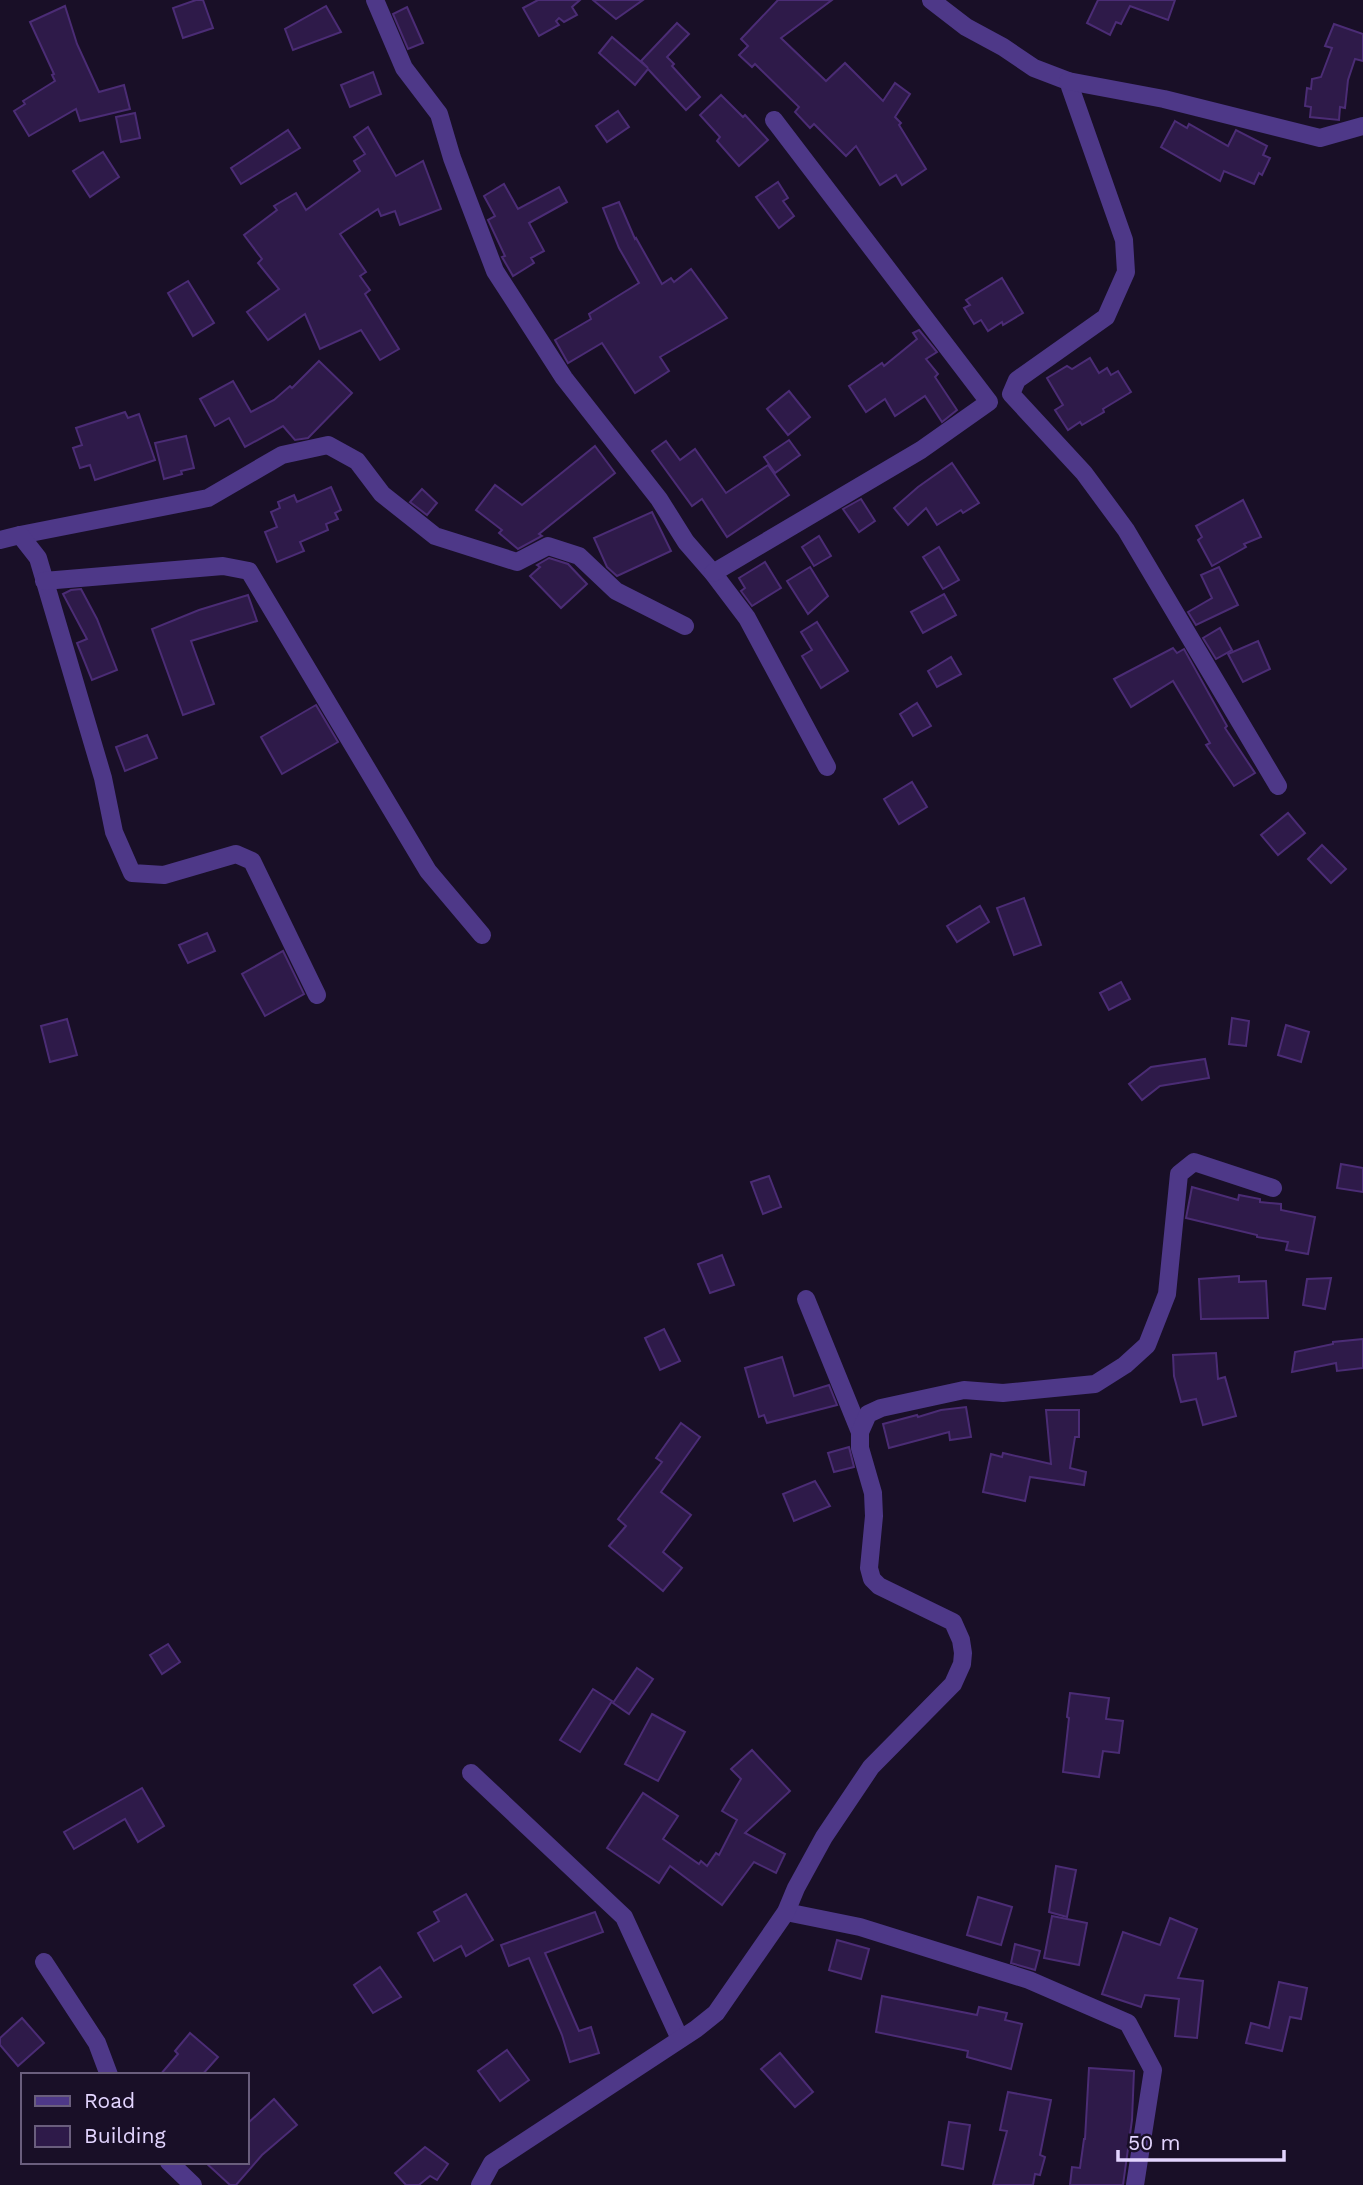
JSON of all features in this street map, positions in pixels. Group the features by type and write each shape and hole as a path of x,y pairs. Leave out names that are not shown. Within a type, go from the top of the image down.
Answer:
{"street":[{"path":"375,0 404,68 439,114 446,130 452,158 495,271 564,378 659,499 686,542 747,618 827,767"},
{"path":"931,0 966,27 1034,68 1068,81 1164,99 1320,138 1363,126"},
{"path":"1068,81 1124,240 1126,272 1106,317 1017,380 1011,394 1084,473 1126,530 1278,786"},
{"path":"713,573 921,450 989,402 775,120"},
{"path":"0,540 208,498 282,455 328,444 357,461 382,494 435,536 517,562 548,546 579,556 616,591 685,626"},
{"path":"20,535 38,558 103,778 114,832 132,873 164,875 236,854 252,861 317,995"},
{"path":"44,581 223,566 250,571 428,871 482,935"},
{"path":"860,1432 868,1414 881,1408 964,1390 1003,1394 1095,1384 1125,1365 1147,1345 1167,1294 1179,1174 1194,1162 1273,1188"},
{"path":"487,2182 492,2163 716,2013 786,1912 824,1837 871,1767 954,1684 962,1664 961,1640 953,1622 889,1591 872,1579 869,1568 874,1516 873,1493 860,1448 860,1432 806,1299"},
{"path":"471,1773 624,1917 680,2039"},
{"path":"786,1912 860,1927 1030,1980 1128,2023 1153,2070 1135,2185"},
{"path":"44,1962 97,2043 108,2073"},
{"path":"171,2164 193,2185"}],"building":[{"path":"203,0 213,28 183,38 173,8"},
{"path":"538,0 580,0 572,7 577,15 564,22 559,18 556,21 559,25 539,36 523,8"},
{"path":"593,0 643,0 616,19"},
{"path":"778,0 832,0 781,38 826,81 845,63 883,101 895,83 910,94 895,117 926,169 902,185 896,175 880,185 856,146 846,156 814,124 810,128 795,112 799,107 755,64 752,67 739,55 748,46 741,39"},
{"path":"1098,0 1175,0 1168,20 1130,6 1121,24 1116,22 1110,35 1087,23"},
{"path":"65,6 77,44 99,92 124,85 130,109 80,121 76,109 29,136 14,111 25,104 23,101 55,81 30,22"},
{"path":"326,6 341,32 293,50 285,29"},
{"path":"407,7 423,43 408,49 393,14"},
{"path":"677,23 689,34 667,57 700,97 686,110 648,69 635,85 599,53 612,37 648,68 641,61"},
{"path":"1334,24 1363,34 1363,61 1355,59 1348,80 1345,108 1340,107 1339,120 1310,117 1311,107 1305,106 1307,88 1311,89 1312,79 1321,77 1332,48 1325,46"},
{"path":"373,72 381,94 350,107 341,85"},
{"path":"721,95 743,117 745,115 768,140 739,166 717,141 720,137 700,115"},
{"path":"618,111 629,127 607,142 596,126"},
{"path":"135,113 140,138 121,142 116,117"},
{"path":"1175,121 1187,128 1189,124 1228,146 1236,130 1267,146 1263,155 1270,158 1262,175 1259,173 1254,184 1224,171 1220,181 1161,147"},
{"path":"368,127 396,176 423,161 441,209 400,225 395,211 381,216 378,209 340,234 366,272 360,276 370,290 365,294 399,349 380,360 361,330 320,349 305,314 268,340 247,312 279,289 258,263 262,259 244,235 277,210 274,206 296,193 306,210 360,171 354,161 365,154 354,137"},
{"path":"288,130 300,148 241,184 231,168"},
{"path":"103,152 119,177 90,197 73,171"},
{"path":"778,182 788,198 783,201 794,216 779,228 756,197"},
{"path":"504,184 518,209 559,187 567,202 529,223 544,251 531,258 534,263 513,276 502,257 505,256 488,220 495,216 484,196"},
{"path":"619,202 635,239 662,284 671,278 674,282 691,269 727,318 660,357 669,371 635,393 602,343 568,363 555,340 591,319 589,314 639,283 619,248 603,208"},
{"path":"1002,278 1023,313 988,331 981,320 974,324 964,308 970,305 966,300"},
{"path":"188,281 214,323 193,336 168,293"},
{"path":"919,330 937,352 926,359 938,374 935,377 957,410 942,422 925,396 895,416 885,399 866,412 849,386 882,363 884,366 917,339 913,333"},
{"path":"1090,358 1099,373 1107,368 1111,375 1118,371 1131,392 1103,409 1104,412 1068,430 1055,410 1063,405 1047,378 1067,366 1072,369"},
{"path":"319,361 352,393 308,438 295,440 283,426 245,447 229,418 215,426 200,399 233,381 251,412 274,400 290,386 292,388"},
{"path":"789,391 810,417 788,435 767,409"},
{"path":"125,412 128,418 139,414 155,460 95,480 90,465 80,468 73,448 82,445 76,428"},
{"path":"186,436 194,468 164,479 155,443"},
{"path":"789,440 800,455 775,473 764,457"},
{"path":"666,441 680,460 695,449 726,493 768,465 789,495 727,537 702,499 692,506 652,451"},
{"path":"595,446 615,473 539,534 542,536 518,549 499,533 502,530 476,510 495,485 522,505"},
{"path":"952,463 979,503 963,513 961,510 937,525 926,508 908,525 894,508"},
{"path":"331,487 341,510 335,513 338,519 326,524 328,530 300,542 304,551 277,562 265,532 277,527 271,512 280,508 278,502 294,495 297,502"},
{"path":"422,489 437,503 427,515 410,502"},
{"path":"861,499 875,521 859,532 843,509"},
{"path":"1243,500 1261,537 1244,544 1246,547 1212,566 1198,540 1202,537 1196,526"},
{"path":"652,512 671,551 617,576 607,567 594,538"},
{"path":"819,536 831,556 814,566 802,547"},
{"path":"939,547 959,580 943,589 923,557"},
{"path":"549,558 568,564 587,584 561,608 530,576 540,567 537,565"},
{"path":"765,562 781,588 752,606 741,591 745,588 739,578"},
{"path":"810,567 828,596 808,614 787,581"},
{"path":"1219,567 1238,605 1196,625 1188,612 1212,598 1201,575"},
{"path":"81,589 97,619 117,670 92,680 77,643 87,639 63,594"},
{"path":"944,594 956,615 923,633 911,612"},
{"path":"248,595 257,621 191,641 214,704 183,715 152,629 199,610"},
{"path":"817,622 848,671 821,688 802,656 812,650 801,632"},
{"path":"1220,628 1232,650 1216,659 1203,638"},
{"path":"1258,641 1270,669 1243,682 1228,654"},
{"path":"1173,648 1177,653 1184,649 1227,726 1225,728 1255,773 1234,786 1206,745 1210,743 1173,681 1131,707 1114,679"},
{"path":"951,657 961,674 937,687 928,671"},
{"path":"917,703 931,726 913,736 900,714"},
{"path":"316,705 338,742 282,774 261,737"},
{"path":"147,735 157,758 125,771 116,747"},
{"path":"912,782 927,807 899,824 884,799"},
{"path":"1288,813 1305,833 1278,855 1261,835"},
{"path":"1322,845 1346,869 1331,883 1308,859"},
{"path":"1024,898 1041,945 1014,955 997,908"},
{"path":"980,906 989,922 957,942 947,926"},
{"path":"207,933 215,951 188,963 179,945"},
{"path":"283,951 304,994 265,1016 242,974"},
{"path":"1121,982 1130,999 1109,1010 1100,993"},
{"path":"1232,1018 1249,1021 1246,1046 1229,1044"},
{"path":"67,1019 77,1055 50,1062 41,1026"},
{"path":"1286,1025 1309,1032 1301,1062 1278,1055"},
{"path":"1205,1059 1209,1078 1160,1086 1142,1100 1129,1084 1151,1067"},
{"path":"1341,1164 1363,1168 1363,1192 1337,1188"},
{"path":"769,1176 781,1207 763,1214 751,1182"},
{"path":"1192,1187 1238,1200 1239,1195 1260,1199 1260,1202 1281,1204 1281,1210 1315,1217 1308,1254 1286,1250 1288,1242 1257,1237 1186,1218"},
{"path":"722,1255 734,1285 710,1293 698,1264"},
{"path":"1239,1276 1239,1282 1266,1281 1268,1318 1201,1319 1199,1279"},
{"path":"1331,1278 1325,1309 1303,1305 1307,1279"},
{"path":"664,1329 680,1361 660,1370 645,1338"},
{"path":"1363,1339 1363,1368 1337,1371 1336,1363 1292,1372 1295,1352 1333,1342"},
{"path":"1216,1353 1218,1379 1225,1377 1236,1416 1203,1425 1196,1399 1181,1402 1174,1376 1173,1355"},
{"path":"782,1357 794,1396 829,1385 837,1405 767,1423 764,1415 759,1417 745,1368"},
{"path":"966,1407 971,1437 950,1440 949,1432 889,1448 883,1424"},
{"path":"1046,1410 1079,1410 1079,1437 1075,1437 1070,1468 1086,1472 1084,1485 1030,1477 1025,1501 983,1492 991,1454 1002,1457 1003,1453 1051,1464"},
{"path":"681,1423 700,1437 661,1492 691,1515 663,1552 682,1568 663,1591 609,1546 626,1526 618,1519 662,1462 656,1458"},
{"path":"849,1447 854,1467 834,1472 828,1453"},
{"path":"815,1481 830,1506 794,1521 783,1494"},
{"path":"168,1644 180,1662 162,1674 150,1655"},
{"path":"637,1668 653,1679 629,1714 613,1703"},
{"path":"593,1689 612,1701 580,1752 560,1740"},
{"path":"1070,1693 1109,1698 1106,1719 1123,1721 1119,1753 1103,1751 1099,1777 1063,1772"},
{"path":"652,1714 685,1732 658,1781 625,1764"},
{"path":"752,1750 790,1791 745,1833 785,1854 776,1873 754,1862 722,1905 670,1866 659,1883 607,1848 643,1793 678,1816 663,1839 699,1864 701,1861 707,1866 716,1853 719,1855 737,1820 722,1811 741,1779 731,1769"},
{"path":"142,1788 164,1826 138,1842 125,1819 74,1849 64,1832"},
{"path":"1056,1866 1076,1870 1067,1917 1049,1912"},
{"path":"466,1894 493,1940 466,1956 461,1946 434,1961 418,1933 439,1921 434,1912"},
{"path":"978,1897 1012,1907 1001,1945 967,1935"},
{"path":"595,1912 603,1932 545,1953 579,2031 591,2027 599,2053 570,2062 562,2035 529,1958 509,1966 501,1945"},
{"path":"1052,1916 1087,1923 1079,1965 1044,1958"},
{"path":"1170,1918 1197,1929 1178,1978 1203,1981 1197,2038 1175,2036 1179,1999 1145,1995 1141,2007 1102,1994 1123,1932 1160,1945"},
{"path":"837,1940 869,1949 861,1979 829,1970"},
{"path":"1015,1944 1040,1951 1035,1970 1011,1963"},
{"path":"380,1967 401,1997 373,2013 354,1985"},
{"path":"1279,1982 1307,1988 1301,2019 1290,2017 1282,2051 1246,2043 1251,2023 1269,2028"},
{"path":"882,1996 977,2015 979,2007 1007,2013 1005,2020 1022,2024 1011,2069 967,2057 968,2051 876,2032"},
{"path":"22,2018 44,2043 18,2066 0,2045 0,2038"},
{"path":"190,2033 218,2057 204,2073 162,2073 178,2054 175,2051"},
{"path":"507,2050 529,2080 500,2101 478,2071"},
{"path":"780,2053 813,2092 795,2107 761,2069"},
{"path":"1089,2068 1134,2071 1132,2120 1123,2185 1070,2185 1072,2167 1080,2168 1085,2139"},
{"path":"1008,2092 1051,2100 1040,2155 1045,2157 1040,2175 1035,2174 1033,2185 993,2185 1007,2131 1000,2130"},
{"path":"274,2099 297,2125 262,2155 236,2185 230,2185 207,2164 248,2164 248,2123"},
{"path":"949,2122 970,2125 963,2169 942,2165"},
{"path":"425,2147 448,2164 437,2180 430,2176 419,2185 406,2185 395,2173"}]}
